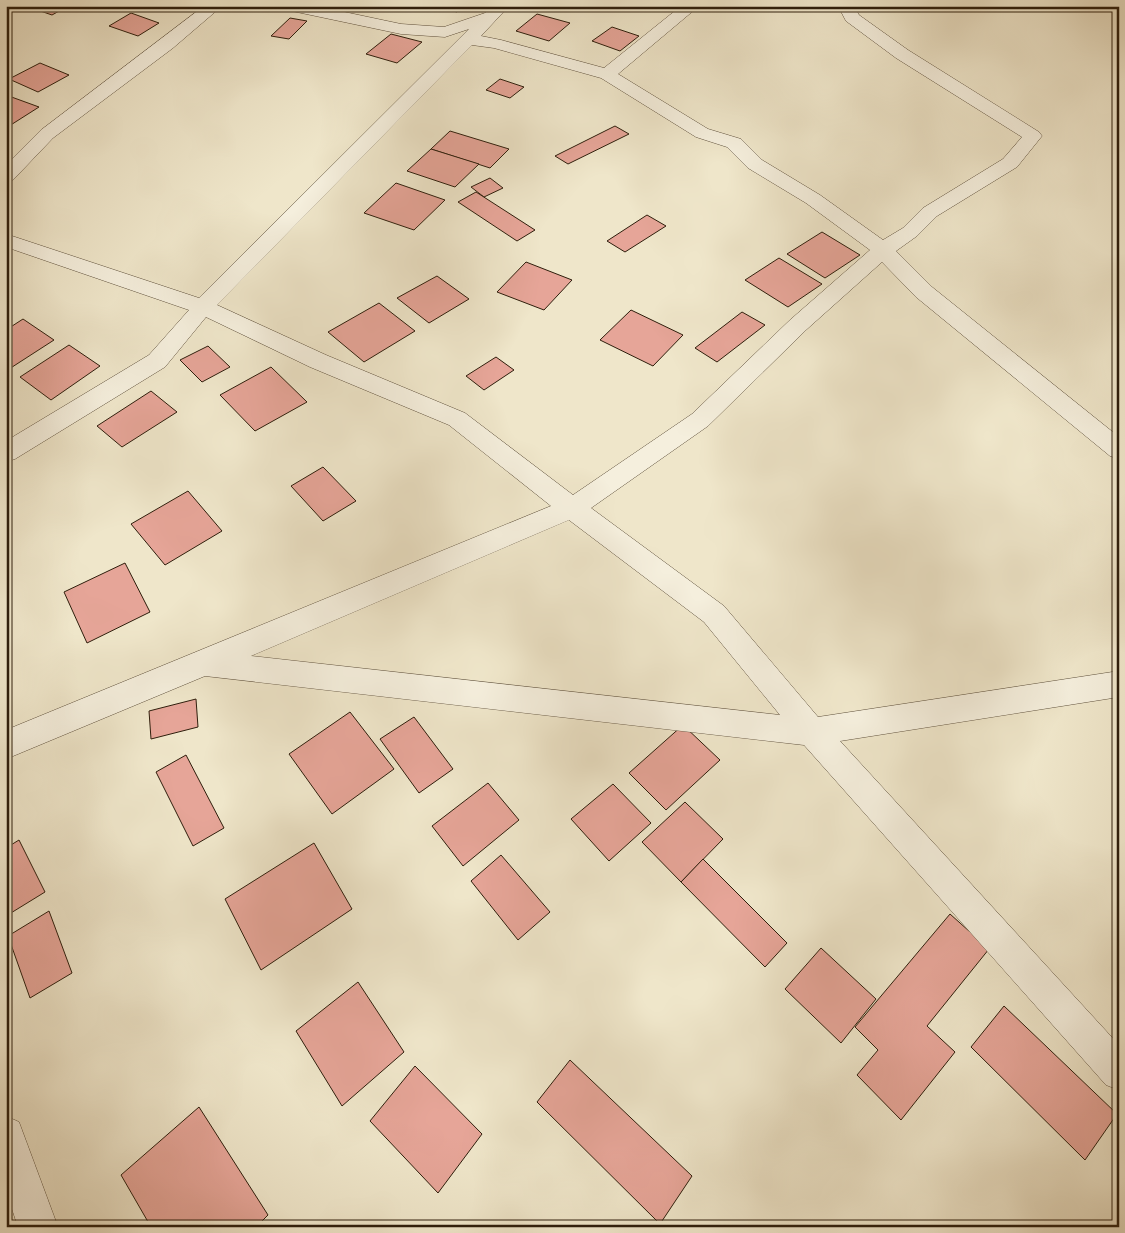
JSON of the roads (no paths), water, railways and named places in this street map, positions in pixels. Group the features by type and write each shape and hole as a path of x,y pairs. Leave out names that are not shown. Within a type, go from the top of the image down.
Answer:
{"street":[{"path":"6,176 47,134 167,44 214,6"},
{"path":"292,6 401,29 445,32 496,11"},
{"path":"607,74 691,6"},
{"path":"6,745 50,724 205,664 572,508 700,420 798,325 883,250 910,232 930,212 1010,163 1033,136 902,54 852,18 846,6"},
{"path":"6,453 157,362 204,308 496,11"},
{"path":"468,39 495,43 607,74 702,133 734,144 755,164 813,199 883,250 924,292 1119,450"},
{"path":"6,240 204,308 318,361 458,419 572,508 714,614 812,732 1119,1072"},
{"path":"205,664 812,732 1119,684"},
{"path":"6,1135 38,1227"}]}
